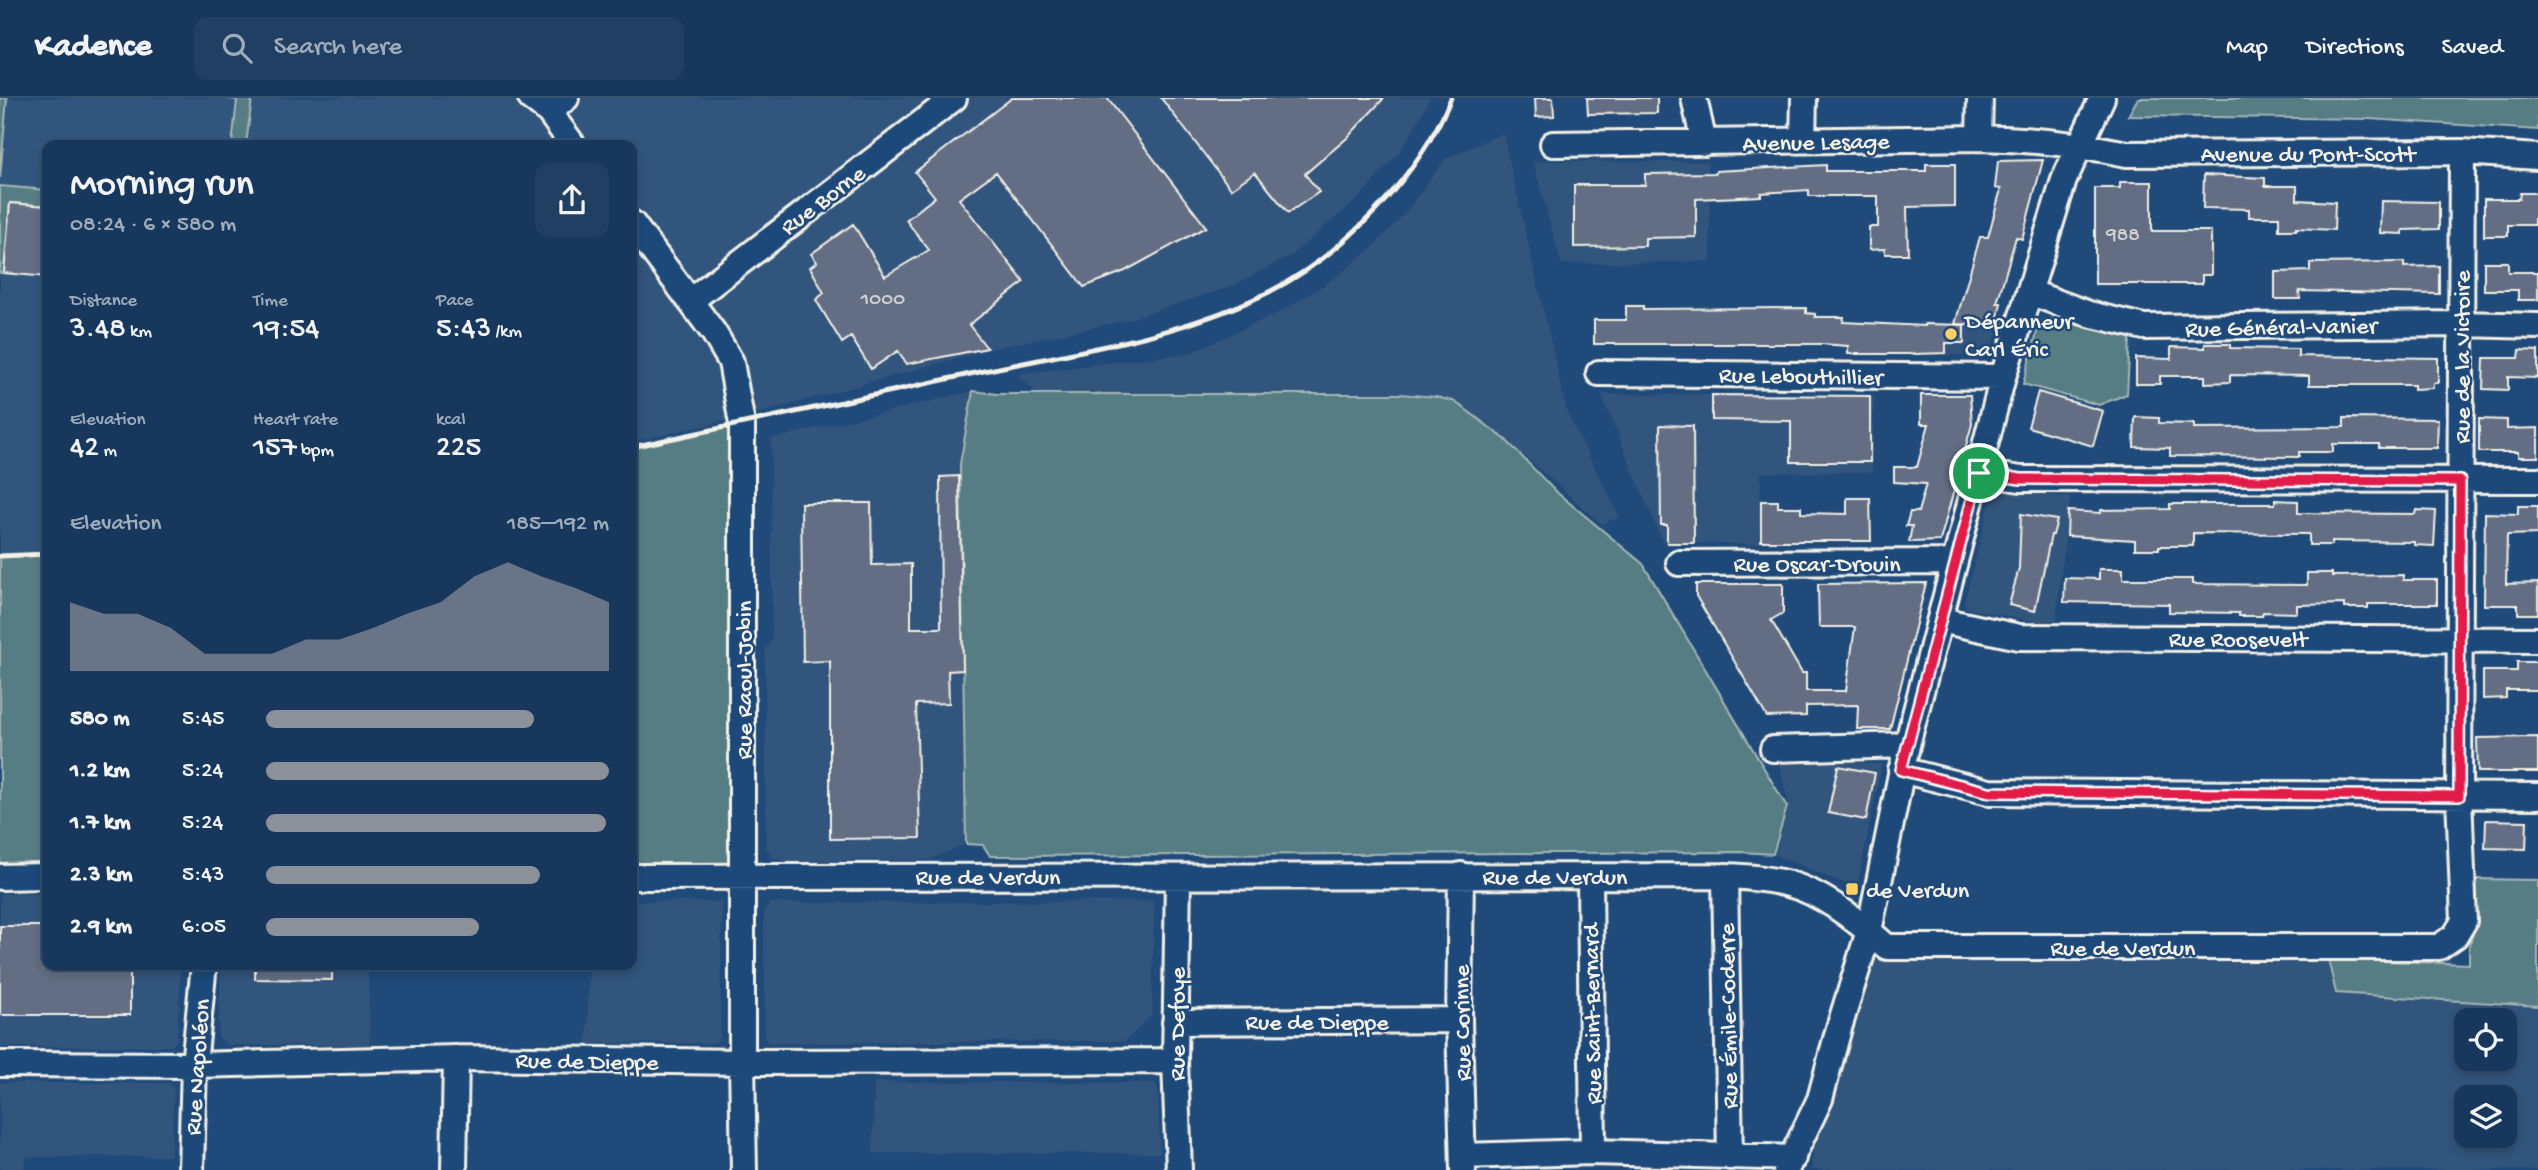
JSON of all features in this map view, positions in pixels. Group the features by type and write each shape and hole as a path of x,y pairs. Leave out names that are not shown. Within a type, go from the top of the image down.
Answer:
{"street":[{"name":"Rue Borne","path":"690,301 954,98"},
{"path":"1694,98 1704,143"},
{"path":"1803,140 1804,98"},
{"path":"1979,138 1980,98"},
{"path":"1463,1163 1582,1158 1730,1157 1789,1164 1820,1099 1869,931 1907,745 2003,377 2064,180 2102,98"},
{"path":"548,102 570,140"},
{"name":"Avenue Lesage","path":"1553,144 1979,138 2040,139 2080,144"},
{"name":"Avenue du Pont-Scott","path":"2080,144 2127,153 2462,152 2538,156"},
{"name":"Rue de la Victoire","path":"2455,936 2463,921 2459,796 2462,152"},
{"name":"Rue Raoul-Jobin","path":"637,230 714,333 731,362 742,424 744,1170"},
{"name":"Rue Général-Vanier","path":"2029,292 2089,314 2144,327 2462,324 2538,326"},
{"name":"Rue Lebouthillier","path":"1599,373 2003,377"},
{"path":"1979,473 2021,479 2538,480"},
{"name":"Rue Oscar-Drouin","path":"1679,564 1955,562"},
{"name":"Rue Roosevelt","path":"1940,621 2019,637 2538,640"},
{"path":"1773,749 1907,745"},
{"path":"1901,770 1989,792 2538,796"},
{"name":"Rue Corinne","path":"1461,875 1459,1020 1463,1163"},
{"path":"0,877 42,876"},
{"name":"Rue Saint-Bernard","path":"1582,1158 1590,876"},
{"name":"Rue de Verdun","path":"637,877 1725,876 1758,878 1801,888 1869,931 1887,947 2439,947 2455,936"},
{"name":"Rue Émile-Coderre","path":"1725,876 1730,1157"},
{"name":"Rue Defoye","path":"1178,877 1175,1061 1179,1170"},
{"name":"Rue Napoléon","path":"191,1170 194,1065 203,970"},
{"name":"Rue de Dieppe","path":"1175,1022 1459,1020"},
{"path":"454,1170 456,1058"},
{"name":"Rue de Dieppe","path":"0,1064 194,1065 456,1058 742,1062 1175,1061"}],"shaded area":[{"path":"0,98 1430,98 1397,155 1361,196 1292,255 1232,286 1127,320 990,349 764,412 637,441 637,140 42,140 42,555 0,556"},
{"path":"1503,133 1567,413 1620,517 1602,524 1506,440 1453,401 1423,395 1038,394 1016,374 1190,353 1284,310 1333,279 1371,249 1405,213 1445,159"},
{"path":"1533,161 1708,162 1711,261 1561,264"},
{"path":"1919,321 2000,326 1989,355 1921,355"},
{"path":"973,391 960,464 966,844 929,860 782,861 771,856 766,847 765,650 772,639 771,439"},
{"path":"1601,394 1874,396 1872,472 1761,472 1759,544 1663,543"},
{"path":"1999,491 2070,497 2056,621 2037,622 1965,608 1964,603 1992,494"},
{"path":"1778,760 1882,764 1858,883 1851,886 1775,855 1789,805"},
{"path":"0,894 42,894 42,970 181,970 177,1040 172,1046 0,1047"},
{"path":"637,901 720,902 720,1037 716,1043 587,1044 589,970 637,970"},
{"path":"1154,901 1152,1015 1125,1041 768,1043 765,1038 764,910 771,903"},
{"path":"1869,931 1887,947 2450,959 2470,997 2538,999 2538,1170 1811,1170 1820,1099"},
{"path":"221,970 412,970 368,971 370,1045 228,1045 218,1037"},
{"path":"874,1082 1155,1083 1158,1087 1160,1153 873,1153"},
{"path":"0,1083 170,1083 174,1089 171,1156 26,1157 24,1170 0,1170"}],"green space":[{"path":"0,98 7,98 0,178"},
{"path":"224,98 252,98 247,140 233,140 237,100"},
{"path":"2138,98 2538,98 2538,130 2369,119 2128,116"},
{"path":"0,186 42,190 42,206 10,203 4,273 0,273"},
{"path":"2053,319 2130,338 2127,394 2099,405 2023,384 2037,332 2043,321"},
{"path":"973,391 997,394 1400,394 1453,401 1506,440 1554,490 1643,564 1787,807 1773,854 990,856 983,845 966,844 960,464"},
{"path":"742,424 744,876 637,877 637,446"},
{"path":"42,555 42,876 0,877 0,556"},
{"path":"2474,879 2538,880 2538,1006 2336,993 2328,959 2469,964 2469,946 2476,925"}],"building":[{"path":"1012,98 1107,98 1206,227 1125,271 1084,287 996,172 959,199 1024,282 969,325 987,348 907,364 898,351 871,369 851,337 842,343 816,300 824,293 810,267 817,262 811,254 853,224 885,276 929,250 906,220 935,197 915,172"},
{"path":"1161,98 1384,98 1347,138 1305,174 1319,192 1288,213 1255,172 1231,189"},
{"path":"1535,98 1553,98 1554,116 1536,117"},
{"path":"1587,98 1657,98 1657,113 1588,114"},
{"path":"2043,160 2022,239 2016,237 1997,303 2001,303 1996,325 1955,324 1980,237 1988,237 2001,189 1995,188 1998,161"},
{"path":"1926,164 1955,164 1955,206 1907,207 1908,254 1885,254 1885,249 1869,250 1869,227 1878,227 1878,196 1809,196 1809,190 1761,193 1761,196 1696,199 1696,237 1645,238 1645,246 1574,247 1574,185 1645,185 1645,174 1716,173 1826,165 1826,171 1926,171"},
{"path":"2204,175 2265,178 2265,186 2297,186 2297,200 2335,202 2334,230 2279,230 2279,217 2249,217 2249,209 2203,208"},
{"path":"2120,182 2152,182 2152,231 2211,231 2211,275 2202,275 2202,284 2095,284 2095,188 2120,188"},
{"path":"2520,193 2538,193 2538,219 2534,219 2534,225 2508,225 2508,236 2484,236 2484,199 2519,199"},
{"path":"2381,201 2439,202 2439,229 2403,230 2403,234 2380,233"},
{"path":"10,203 42,206 42,277 4,273"},
{"path":"2404,262 2404,267 2439,266 2439,294 2299,291 2300,299 2275,299 2275,272 2310,271 2310,263"},
{"path":"2484,262 2508,262 2508,272 2538,272 2538,300 2518,300 2518,290 2484,290"},
{"path":"1626,306 1643,306 1643,309 1806,308 1806,313 1815,314 1815,317 1844,317 1843,322 1964,325 1964,343 1946,343 1946,353 1914,354 1848,354 1848,346 1821,344 1594,344 1594,320 1626,320"},
{"path":"2205,344 2230,344 2230,348 2298,349 2298,356 2438,358 2438,383 2433,383 2433,388 2414,389 2414,385 2309,385 2309,376 2230,375 2230,382 2205,383 2205,376 2160,376 2160,384 2136,384 2136,358 2171,359 2171,347 2205,348"},
{"path":"2520,350 2538,351 2538,378 2508,377 2508,390 2483,389 2484,358 2519,358"},
{"path":"2038,392 2103,411 2093,446 2028,427"},
{"path":"1712,395 1870,396 1870,462 1791,462 1791,421 1712,420"},
{"path":"1921,395 1970,395 1972,424 1940,541 1909,542 1912,526 1906,526 1910,512 1918,512 1926,484 1894,482 1894,467 1917,467 1929,424 1921,424"},
{"path":"2135,417 2159,418 2159,423 2194,424 2194,428 2344,427 2344,418 2438,419 2437,448 2379,448 2379,444 2333,444 2333,452 2299,452 2299,457 2170,456 2170,448 2134,447"},
{"path":"2479,419 2507,420 2507,429 2538,428 2538,457 2518,457 2518,452 2479,452"},
{"path":"1660,425 1693,426 1694,543 1667,543 1667,525 1661,525"},
{"path":"959,476 963,670 948,671 949,703 916,704 920,838 830,839 830,661 803,662 801,503 871,503 872,565 911,564 911,628 941,628 940,477"},
{"path":"1847,498 1870,498 1871,541 1761,541 1761,501 1778,501 1778,507 1801,507 1801,513 1847,514"},
{"path":"2275,500 2298,501 2298,513 2415,514 2416,510 2436,511 2434,546 2414,545 2414,542 2332,541 2332,545 2309,545 2309,534 2193,533 2193,546 2135,549 2135,540 2067,536 2068,511 2101,513 2101,510 2170,509 2170,504 2275,504"},
{"path":"2518,506 2538,506 2538,534 2507,535 2506,584 2538,583 2538,614 2518,614 2518,605 2484,605 2485,513 2518,514"},
{"path":"2021,514 2057,520 2051,535 2035,611 2009,605 2019,568"},
{"path":"2099,569 2123,569 2123,579 2193,579 2193,584 2307,585 2307,573 2332,573 2332,576 2403,575 2403,580 2437,580 2437,604 2368,604 2368,608 2344,608 2344,604 2297,605 2297,613 2263,612 2262,616 2239,616 2239,613 2169,612 2169,604 2064,602 2065,578 2099,579"},
{"path":"1926,583 1890,729 1857,729 1858,705 1806,706 1806,716 1767,717 1696,596 1696,584 1783,584 1783,613 1771,620 1802,673 1806,673 1806,691 1846,691 1855,627 1819,627 1818,584"},
{"path":"2517,662 2538,662 2538,690 2506,690 2506,698 2483,699 2483,671 2517,671"},
{"path":"2538,737 2538,772 2478,772 2477,738"},
{"path":"1838,766 1875,773 1866,820 1828,813"},
{"path":"2486,820 2527,821 2526,849 2485,848"},
{"path":"0,926 42,926 42,970 130,970 130,1015 0,1015"},
{"path":"255,970 332,970 332,980 255,979"}],"railway":[{"path":"637,446 1129,341 1235,307 1269,292 1325,257 1376,210 1420,156 1451,98"},
{"path":"0,556 42,554"}],"place":[{"name":"Dépanneur Carl Éric","path":"1951,334"},
{"name":"de Verdun","path":"1852,889"}],"route":[{"path":"1979,473 2021,479 2460,481 2459,796 1989,792 1901,770 1979,473"}]}
